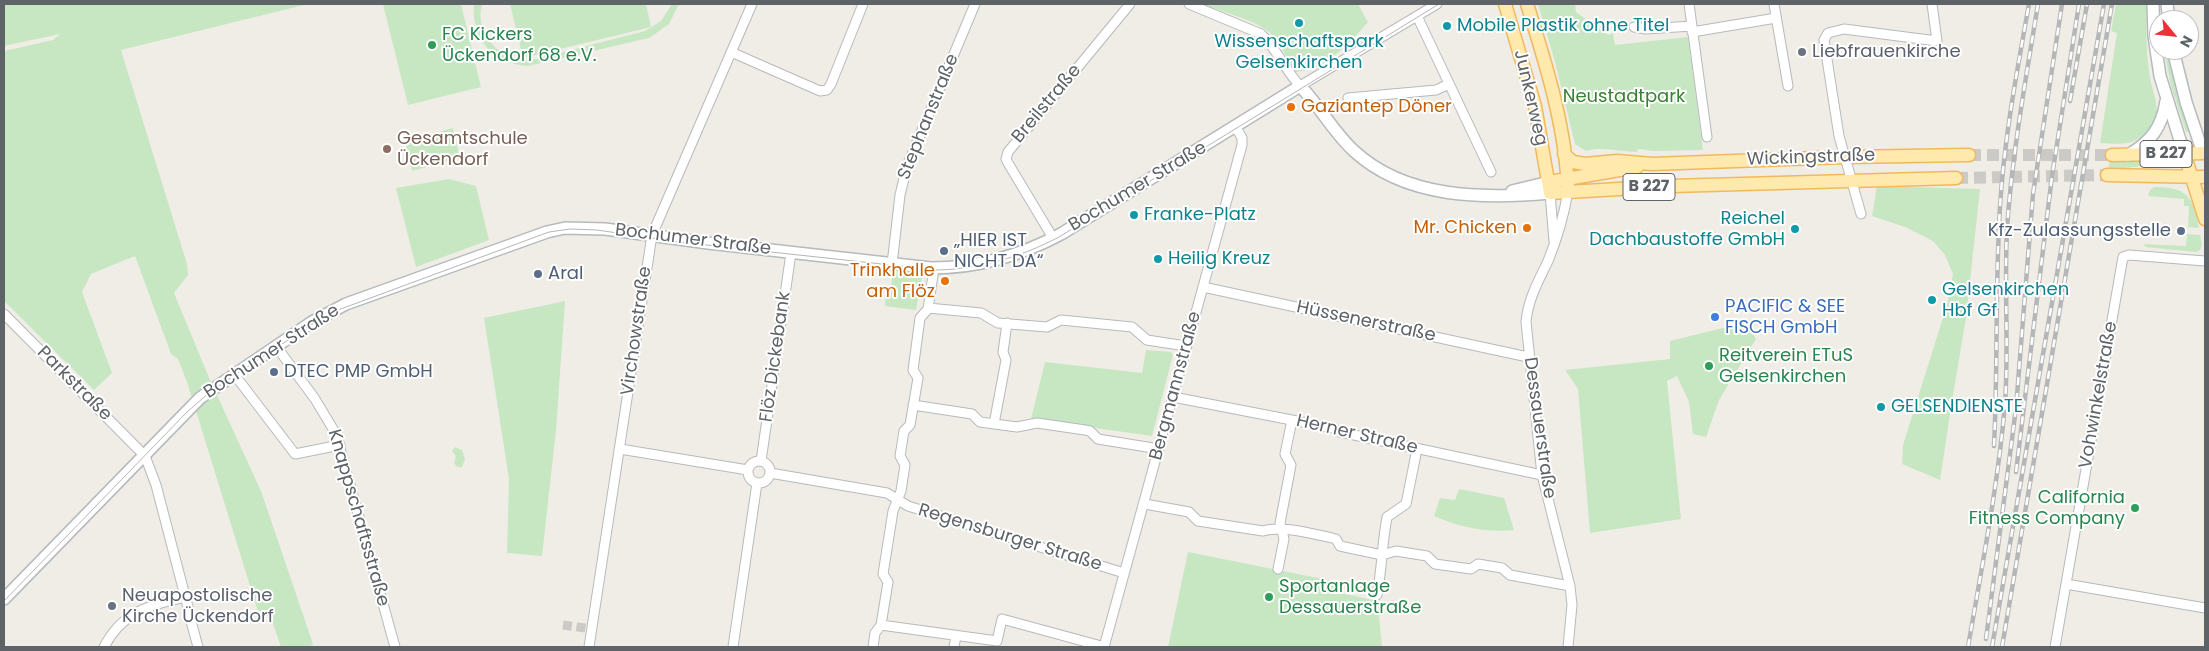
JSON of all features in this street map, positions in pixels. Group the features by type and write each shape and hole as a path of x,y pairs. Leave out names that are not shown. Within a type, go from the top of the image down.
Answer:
{"main road":[{"name":"Junkerweg","path":"1506,4 1529,79 1549,188"},
{"name":"Junkerweg","path":"1527,4 1542,53 1564,154 1568,185"},
{"path":"2154,4 2155,48 2167,99 2184,153"},
{"path":"2176,60 2186,102 2205,155"},
{"name":"Bochumer Straße","path":"4,599 200,398 330,311 352,301 547,232 582,227 791,253 934,268 966,266 1007,257 1053,238 1300,86"},
{"path":"1300,86 1346,144 1380,170 1414,185 1452,194 1504,194 1549,188"},
{"path":"2128,155 2144,145 2156,132 2161,122 2167,99"},
{"name":"B 227","path":"2112,155 2184,153 2205,155"},
{"name":"B 227","path":"2184,153 2205,219"},
{"name":"Wickingstraße","path":"1564,154 1578,164 1634,161 1652,164 1845,157 1969,155"},
{"name":"Wickingstraße","path":"1549,188 1652,164"},
{"name":"B 227","path":"2107,176 2192,176"},
{"path":"2192,176 2205,177"},
{"name":"Wickingstraße","path":"1568,185 1956,178"}],"street":[{"name":"Virchowstraße","path":"589,647 652,235 752,4"},
{"path":"731,52 820,90 827,90 863,4"},
{"name":"Stephanstraße","path":"892,264 900,195 907,166 976,4"},
{"name":"Breilstraße","path":"1053,238 1008,163 1006,159 1008,152 1130,4"},
{"path":"1189,4 1261,34 1269,41 1287,71 1300,86"},
{"name":"Bochumer Straße","path":"1300,86 1437,4"},
{"path":"1690,4 1706,137"},
{"path":"1774,4 1788,86"},
{"path":"1852,180 1839,136 1824,40 1828,33 1844,30 1936,41 1932,4"},
{"path":"1417,16 1491,172"},
{"path":"1634,28 1692,29 1776,18"},
{"path":"1348,98 1436,90 1449,84"},
{"name":"Bergmannstraße","path":"1105,647 1242,145 1242,138 1235,126"},
{"name":"Wickingstraße","path":"1852,180 1861,214"},
{"name":"Dessauerstraße","path":"1568,185 1562,221 1527,311 1526,333 1542,475 1570,586 1572,605 1568,647"},
{"name":"Dessauerstraße","path":"1549,188 1554,241"},
{"name":"Flöz Dickebank","path":"761,461 791,253"},
{"name":"Vohwinkelstraße","path":"2055,647 2123,257 2129,255 2205,261"},
{"path":"873,647 875,632 881,625 888,582 883,574 893,511 898,499 905,465 900,456 904,431 910,425 918,378 913,370 920,318 928,308 934,268"},
{"name":"Hüssenerstraße","path":"1203,287 1528,357"},
{"path":"928,308 981,314 998,323 1047,326 1061,320 1132,327 1146,340 1186,346"},
{"name":"Parkstraße","path":"4,314 144,455"},
{"path":"994,424 1006,360 1003,352 1007,323"},
{"name":"Knappschaftsstraße","path":"276,346 330,421 340,445 395,647"},
{"path":"234,374 295,454 340,445"},
{"name":"Herner Straße","path":"1173,397 1292,420 1542,475"},
{"path":"913,405 972,414 980,422 1016,427 1037,424 1085,430 1090,431 1098,440 1159,448"},
{"path":"1278,569 1284,539 1280,523 1291,465 1285,454 1292,420"},
{"path":"620,449 748,470"},
{"path":"1377,595 1382,569 1382,539 1387,517 1406,504 1417,449"},
{"path":"144,455 156,485 198,647"},
{"path":"761,461 769,466 770,473 764,482 757,483 751,480 748,470 754,462 761,461"},
{"name":"Regensburger Straße","path":"770,473 887,493 908,506 1124,572"},
{"path":"733,647 757,483"},
{"path":"1145,504 1189,512 1198,521 1263,531 1272,528 1282,531 1300,531 1334,539 1340,546 1382,555 1396,551 1427,556 1436,564 1471,569 1478,564 1502,568 1510,575 1570,586"},
{"path":"2066,584 2205,608"},
{"path":"104,647 114,630 131,615 150,606 185,597"},
{"path":"881,625 997,641 1002,619 1105,647"},
{"path":"954,647 956,636"}],"green space":[{"path":"4,4 308,4 121,50 187,264 188,275 174,293 210,380 261,491 313,644 309,647 281,647 269,612 259,615 187,382 178,359 171,354 135,256 91,274 82,292 112,373 94,390 4,301 4,51 53,40 60,34 4,46"},
{"name":"FC Kickers Ückendorf 68 e.V.","path":"383,4 461,4 481,87 408,105"},
{"path":"474,4 482,4 481,22 493,45 508,56 524,60 536,59 645,31 661,21 672,4 679,4 669,24 649,38 528,66 504,60 487,47 476,28"},
{"path":"510,4 646,4 651,27 523,58"},
{"name":"Wissenschaftspark Gelsenkirchen","path":"1201,4 1358,4 1368,22 1336,55 1316,66 1295,72 1277,41 1269,32 1237,16"},
{"name":"Neustadtpark","path":"1538,4 1575,4 1576,12 1608,35 1613,33 1615,45 1688,37 1703,150 1654,151 1638,149 1637,152 1598,149 1586,151 1575,144 1555,62"},
{"path":"2116,4 2147,4 2147,54 2157,111 2155,125 2152,125 2135,141 2123,144 2100,143 2117,33 2111,31"},
{"path":"2166,60 2172,60 2192,132 2186,132 2171,86"},
{"path":"453,128 460,158 412,171 406,146 410,144 409,140"},
{"path":"2110,159 2167,159 2169,166 2142,166 2108,170"},
{"path":"449,179 476,186 489,240 416,267 396,188"},
{"path":"1877,186 1980,189 1966,318 1940,480 1902,464 1903,445 1947,305 1953,274 1945,255 1933,241 1905,227 1872,216"},
{"path":"2154,187 2175,189 2187,196 2194,209 2199,228 2188,227 2189,206 2184,206 2184,199 2148,196 2150,190"},
{"path":"2187,234 2200,235 2202,245 2200,250 2196,252 2146,247 2143,244 2186,246"},
{"path":"893,272 922,275 916,310 885,306 886,288 891,288"},
{"path":"565,301 556,430 542,556 507,553 509,479 484,318"},
{"path":"1747,322 1756,339 1719,400 1706,437 1693,434 1689,402 1677,376 1667,381 1681,519 1590,533 1578,389 1565,370 1670,359 1670,341"},
{"path":"1146,350 1171,352 1173,355 1152,436 1031,419 1045,362 1142,373"},
{"path":"455,447 462,450 465,459 462,467 457,467 454,463 456,456 452,451"},
{"path":"1459,489 1504,498 1514,530 1494,531 1473,528 1434,516 1440,498 1455,500"},
{"name":"Sportanlage Dessauerstraße","path":"1188,552 1338,582 1336,592 1382,602 1379,616 1382,647 1168,647"}],"tunnel":[{"path":"1969,155 2112,155"},
{"path":"1956,178 2107,175"},
{"path":"563,625 592,629"}],"tram line":[{"path":"4,601 187,412 210,392 238,373 314,323 338,310 549,232 570,229 597,230 679,242 937,270 969,267 1000,261 1059,237 1439,4"}],"railway":[{"path":"1994,446 2000,207 2012,105 2029,4"},
{"path":"1968,647 1989,526 2002,434 2006,382 2006,251 2009,201 2038,4"},
{"path":"1986,639 2016,408 2033,194 2062,4"},
{"path":"2016,472 2052,176 2079,4"},
{"path":"2070,101 2087,4"},
{"path":"1992,647 2104,4"},
{"path":"2002,647 2112,4"}],"place":[{"name":"Wissenschaftspark Gelsenkirchen","path":"1299,23"},
{"name":"Mobile Plastik ohne Titel","path":"1447,26"},
{"name":"FC Kickers Ückendorf 68 e.V.","path":"432,45"},
{"name":"Liebfrauenkirche","path":"1802,52"},
{"name":"Gaziantep Döner","path":"1291,107"},
{"name":"Gesamtschule Ückendorf","path":"387,149"},
{"name":"Franke-Platz","path":"1134,215"},
{"name":"Mr. Chicken","path":"1527,228"},
{"name":"Reichel Dachbaustoffe GmbH","path":"1795,229"},
{"name":"Kfz-Zulassungsstelle","path":"2181,231"},
{"name":"„HIER IST NICHT DA“","path":"944,251"},
{"name":"Heilig Kreuz","path":"1158,259"},
{"name":"Aral","path":"538,274"},
{"name":"Trinkhalle am Flöz","path":"945,281"},
{"name":"Gelsenkirchen Hbf Gf","path":"1932,300"},
{"name":"PACIFIC & SEE FISCH GmbH","path":"1715,317"},
{"name":"Reitverein ETuS Gelsenkirchen","path":"1709,366"},
{"name":"DTEC PMP GmbH","path":"274,372"},
{"name":"GELSENDIENSTE","path":"1881,407"},
{"name":"California Fitness Company","path":"2135,508"},
{"name":"Sportanlage Dessauerstraße","path":"1269,597"},
{"name":"Neuapostolische Kirche Ückendorf","path":"112,606"}]}
